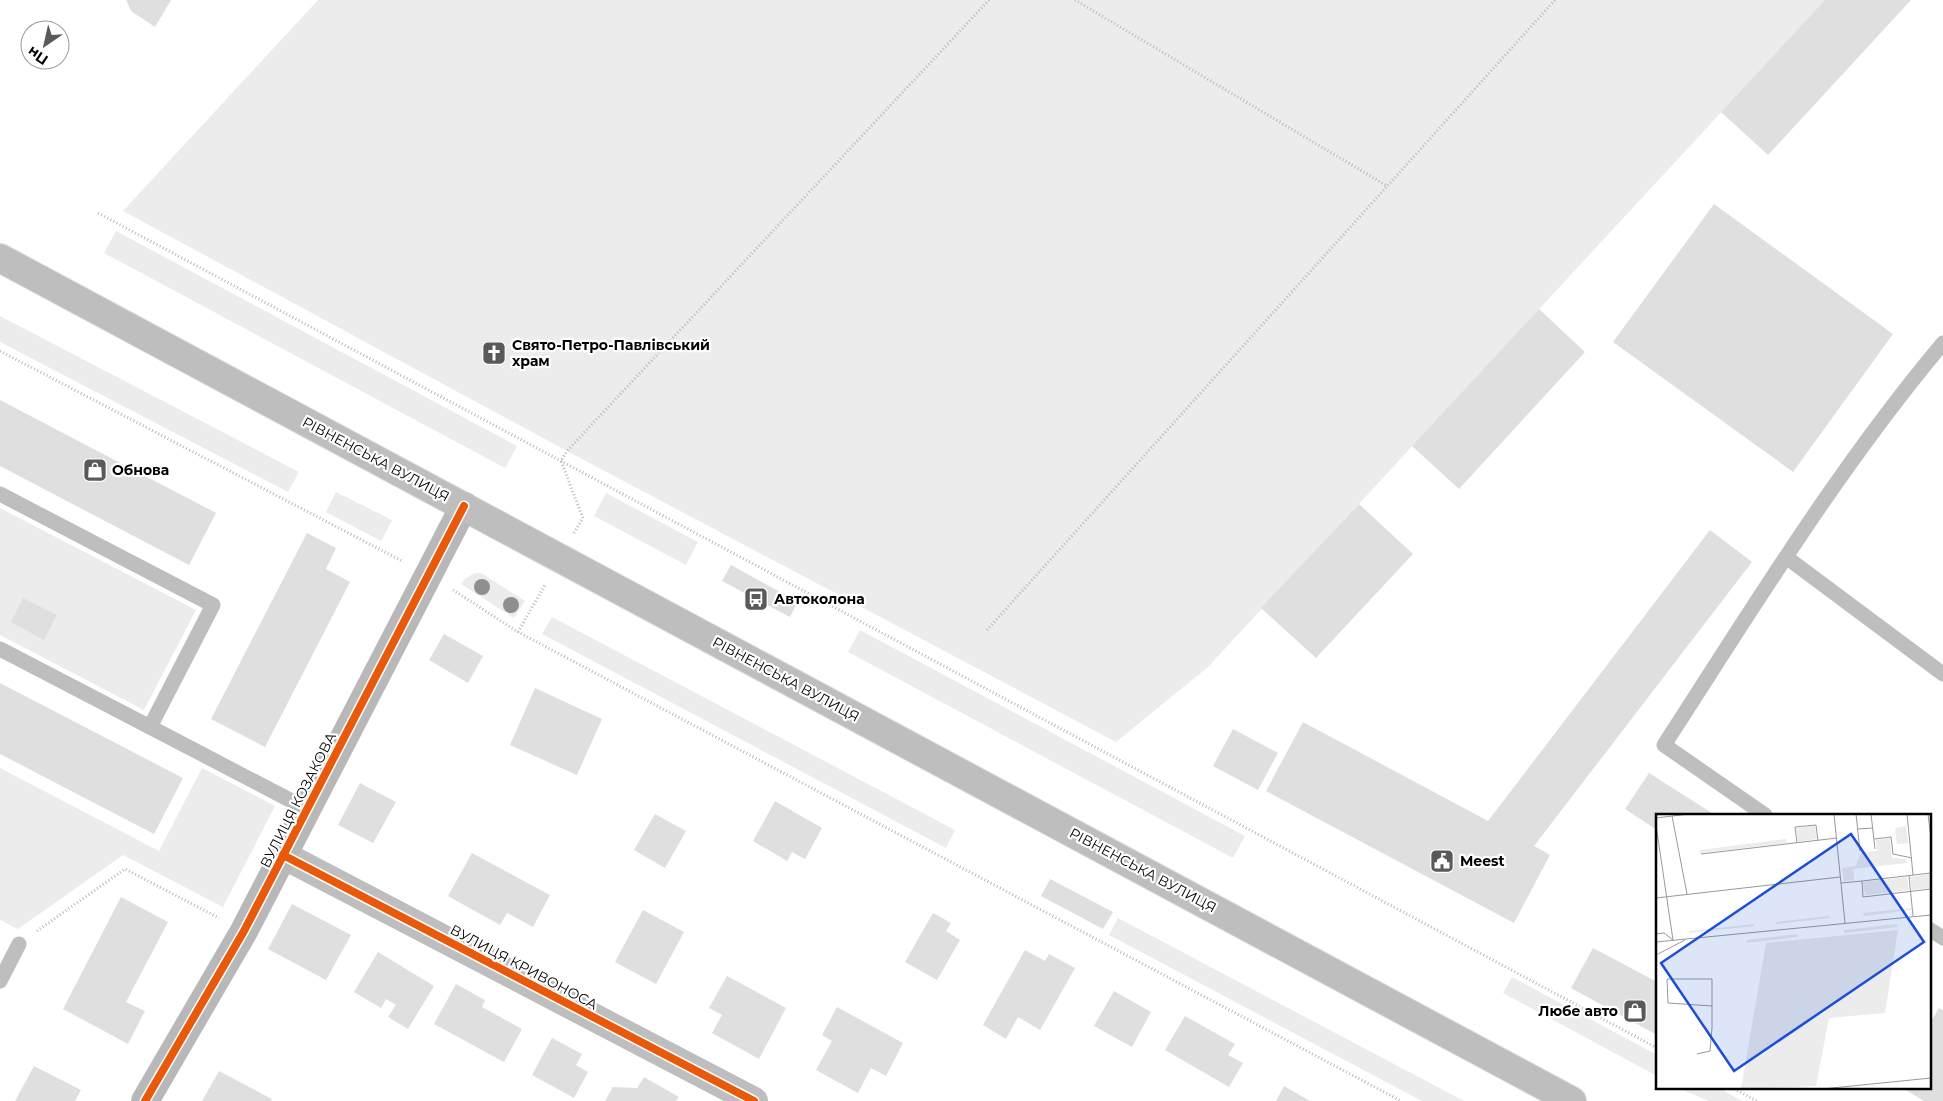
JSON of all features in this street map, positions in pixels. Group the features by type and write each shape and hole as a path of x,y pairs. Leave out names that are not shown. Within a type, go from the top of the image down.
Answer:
{"main road":[{"name":"РІВНЕНСЬКА ВУЛИЦЯ","path":"0,258 1572,1101"},
{"name":"ВУЛИЦЯ КРИВОНОСА","path":"283,855 754,1101"}],"street":[{"name":"ВУЛИЦЯ КОЗАКОВА","path":"145,1101 244,931 464,506"}],"lane":[{"path":"1764,814 1664,745 1786,557 1895,400 1943,343"},
{"path":"0,494 213,605 150,727"},
{"path":"1786,557 1943,674"},
{"path":"0,649 307,809"},
{"path":"1930,930 1943,938"},
{"path":"0,981 19,944"}],"path":[{"path":"562,461 567,451 989,0"},
{"path":"1075,0 1387,186"},
{"path":"987,630 1555,0"},
{"path":"98,212 1656,1047"},
{"path":"0,351 429,575 518,632 1401,1101"},
{"path":"19,944 125,869 244,931"},
{"path":"1733,1088 1756,1101"}],"shaded area":[{"path":"318,0 1825,0 1208,667 1116,742 567,451 123,211"},
{"path":"116,231 517,446 505,468 104,253"},
{"path":"0,316 299,472 288,492 0,342"},
{"path":"336,492 392,520 381,541 326,512"},
{"path":"606,493 698,542 686,565 594,516"},
{"path":"0,508 196,610 144,710 0,635"},
{"path":"475,573 481,573 525,601 514,618 461,584 466,578"},
{"path":"552,617 955,830 946,848 542,634"},
{"path":"860,630 1245,836 1233,858 848,652"},
{"path":"0,768 159,851 202,768 275,806 223,907 123,855 18,929 0,920"},
{"path":"1118,918 1464,1101 1422,1101 1109,935"},
{"path":"1512,977 1656,1054 1656,1075 1503,993"},
{"path":"1686,1088 1719,1088 1742,1101 1709,1101 1685,1091"}],"building":[{"path":"126,0 171,0 155,27 131,11"},
{"path":"1825,0 1911,0 1768,155 1721,112"},
{"path":"1714,204 1893,334 1793,472 1613,342"},
{"path":"1539,309 1585,352 1459,489 1412,446"},
{"path":"0,400 216,513 189,565 0,466"},
{"path":"1359,504 1413,554 1316,658 1261,608"},
{"path":"1710,530 1752,562 1534,846 1550,855 1514,923 1266,791 1303,722 1488,821"},
{"path":"307,533 336,548 326,569 350,582 265,747 211,719"},
{"path":"731,565 798,602 790,617 722,581"},
{"path":"23,598 57,615 44,640 11,622"},
{"path":"444,634 483,656 468,683 429,660"},
{"path":"0,683 183,778 154,834 0,754"},
{"path":"535,688 602,719 577,775 510,745"},
{"path":"1233,729 1278,753 1258,790 1213,766"},
{"path":"1649,773 1713,814 1656,814 1656,829 1625,809"},
{"path":"360,783 396,802 373,843 338,825"},
{"path":"775,801 822,828 805,859 792,852 787,861 753,841"},
{"path":"655,814 686,831 665,868 634,850"},
{"path":"472,853 550,895 533,927 507,913 500,925 448,896"},
{"path":"1050,879 1113,912 1103,929 1041,896"},
{"path":"121,897 168,922 126,1002 145,1011 128,1044 63,1009"},
{"path":"292,904 351,935 326,980 268,949"},
{"path":"643,910 684,932 656,984 615,962"},
{"path":"933,913 951,923 946,931 960,940 937,980 905,962"},
{"name":"Любе авто","path":"1593,948 1656,981 1656,1034 1571,988"},
{"path":"1025,950 1045,961 1049,954 1075,968 1040,1030 1018,1017 1006,1039 983,1025"},
{"path":"378,952 434,986 408,1029 388,1017 396,1005 386,999 381,1008 354,992"},
{"path":"727,976 786,1008 759,1059 712,1033 722,1015 709,1008"},
{"path":"456,984 485,1000 482,1007 522,1029 504,1062 434,1024"},
{"path":"1114,991 1151,1012 1132,1047 1094,1026"},
{"path":"837,1007 903,1043 886,1076 871,1068 858,1093 816,1070 832,1041 822,1035"},
{"path":"1939,1008 1943,1010 1943,1101 1924,1101 1903,1088 1930,1088 1930,1023"},
{"path":"1185,1016 1235,1044 1228,1055 1243,1063 1229,1087 1165,1050"},
{"path":"552,1038 582,1054 576,1065 588,1072 574,1098 532,1075"},
{"path":"34,1066 81,1090 75,1101 15,1101"},
{"path":"219,1071 272,1099 271,1101 202,1101"},
{"path":"644,1077 679,1097 676,1101 605,1101 613,1087 637,1088"},
{"path":"1284,1086 1310,1101 1276,1101"}],"cycle path":[{"path":"145,1101 244,931 464,506"},
{"path":"283,855 754,1101"}],"place":[{"name":"Свято-Петро-Павлівський храм","path":"494,353"},
{"name":"Обнова","path":"95,470"},
{"name":"Автоколона","path":"756,599"},
{"name":"Meest","path":"1442,861"},
{"name":"Любе авто","path":"1635,1011"}]}
